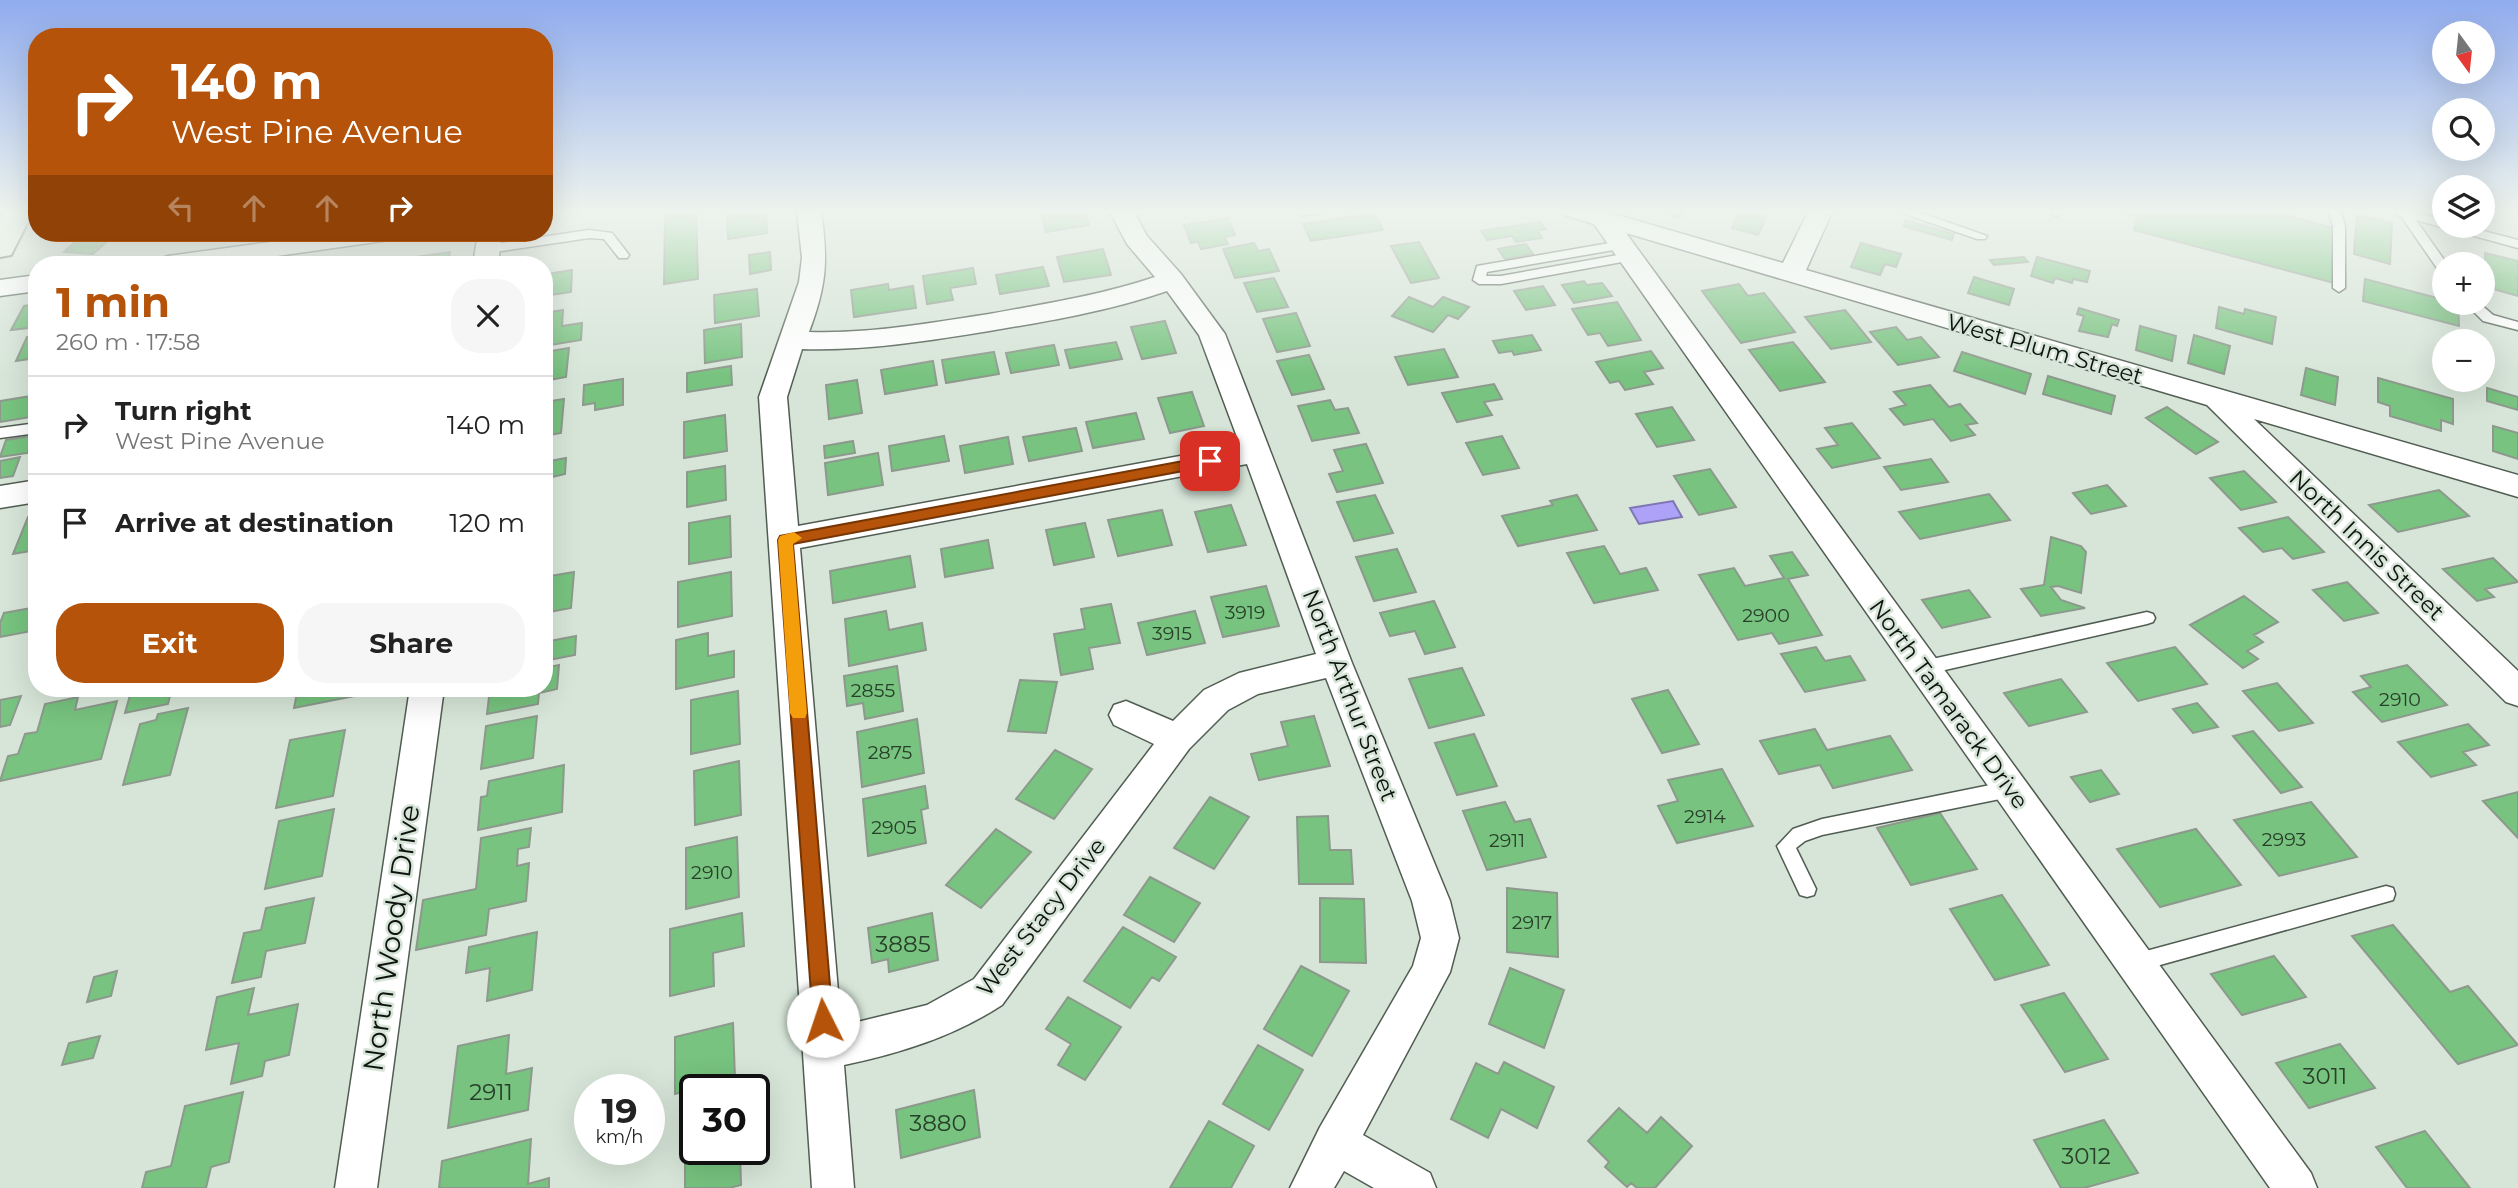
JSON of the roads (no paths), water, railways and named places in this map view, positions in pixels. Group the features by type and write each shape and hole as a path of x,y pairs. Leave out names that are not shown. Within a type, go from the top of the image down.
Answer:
{"street":[{"path":"814,265 793,340 778,374 773,397 825,1049 833,1188"},
{"name":"North Arthur Street","path":"1159,265 1212,334 1336,663 1431,901 1440,938 1431,972 1311,1188"},
{"name":"North Tamarack Drive","path":"1630,265 1923,668 2296,1188"},
{"name":"West Plum Street","path":"1752,265 1791,274 2518,486"},
{"path":"1791,274 1795,265"},
{"path":"793,340 833,342 893,338 1084,306 1133,294 1172,280"},
{"path":"0,288 28,284"},
{"name":"North Innis Street","path":"2216,397 2518,692"},
{"path":"785,540 1257,452"},
{"path":"0,497 28,492"},
{"name":"West Stacy Drive","path":"825,1049 919,1028 959,1012 988,992 1177,739 1216,701 1251,682 1336,663"},
{"name":"North Woody Drive","path":"356,1188 426,697"},
{"path":"1126,715 1177,739"},
{"path":"1335,1142 1415,1188"}],"lane":[{"path":"1493,265 1481,269 1479,280 1501,280 1534,265"},
{"path":"2339,265 2339,288"},
{"path":"2486,315 2518,326"},
{"path":"0,433 28,429"},
{"path":"1923,668 2147,618"},
{"path":"1807,889 1786,846 1799,835 1822,827 2010,789"},
{"path":"2135,963 2386,894"}]}
